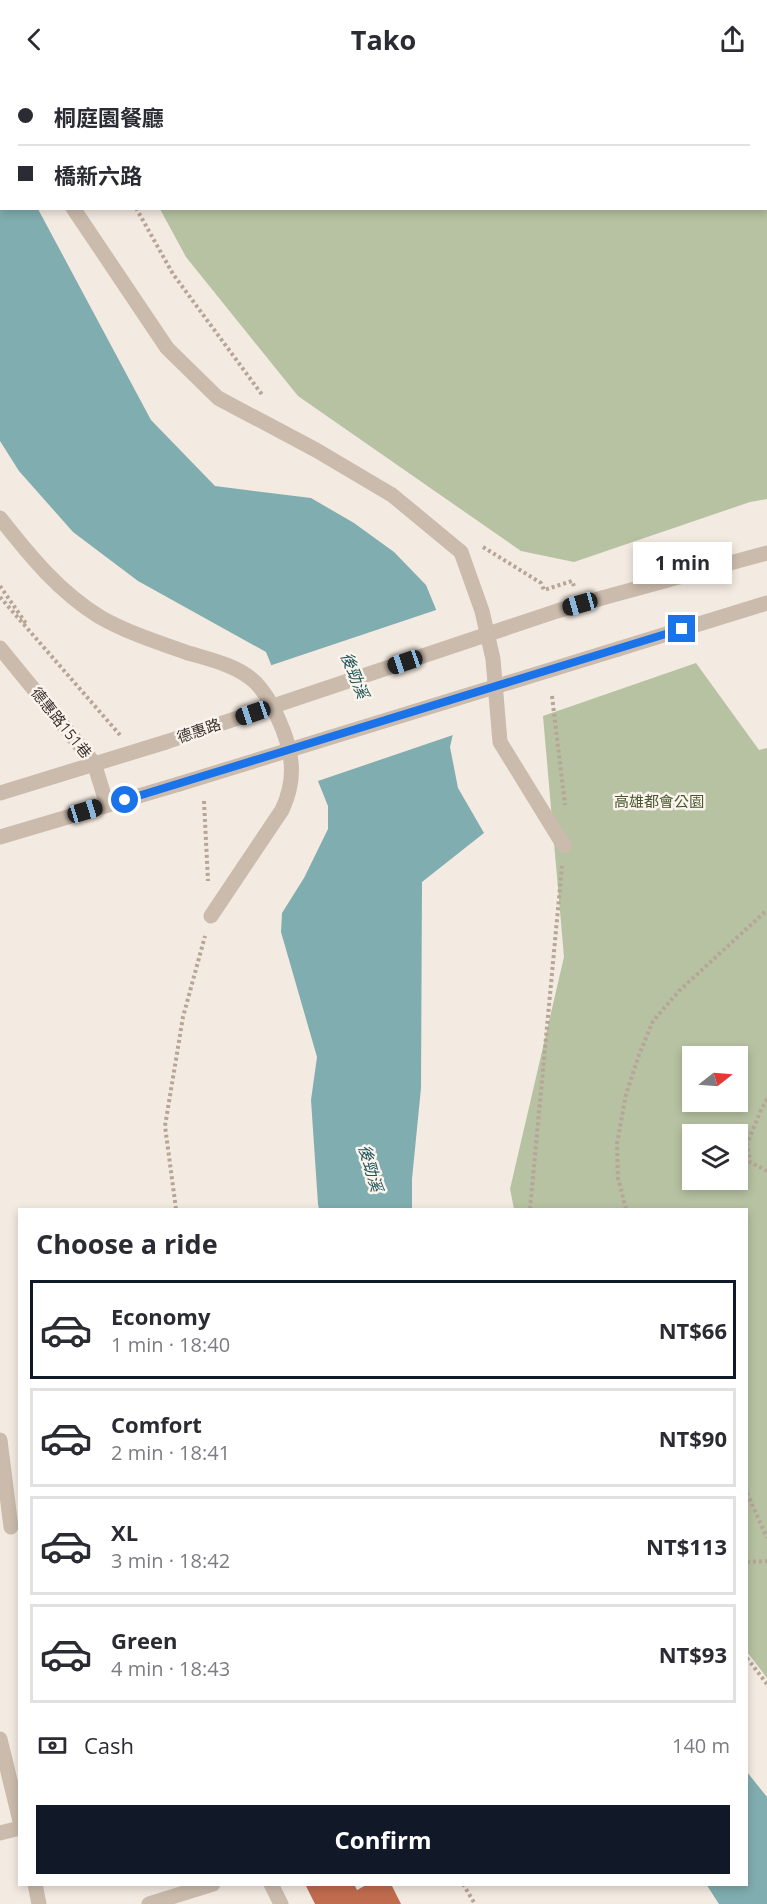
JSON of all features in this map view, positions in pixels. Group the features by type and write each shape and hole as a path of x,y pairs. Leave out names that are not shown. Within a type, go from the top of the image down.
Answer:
{"street":[{"path":"74,210 167,348 218,398 316,450 392,495 460,552 482,611 491,649 500,742 564,846"},
{"path":"0,518 25,550 63,590 102,618 159,643 225,664 254,681 269,698 288,742 291,763 290,792 282,810 211,916"},
{"name":"德惠路","path":"0,793 166,742 557,611 767,553"},
{"path":"0,837 767,603"},
{"name":"德惠路151巷","path":"0,648 94,763 106,805"},
{"path":"0,1440 10,1528"},
{"path":"0,1739 18,1813"},
{"path":"0,1833 18,1828"},
{"path":"34,1886 39,1904"},
{"path":"149,1904 207,1886"},
{"path":"272,1886 281,1904"}],"path":[{"path":"137,210 173,274 264,397"},
{"path":"474,542 541,583"},
{"path":"0,586 40,642"},
{"path":"0,597 134,752"},
{"path":"552,696 565,808"},
{"path":"176,1208 165,1126 183,1017 211,916 204,801"},
{"path":"530,1208 564,846"},
{"path":"626,1208 618,1179 618,1144 626,1094 653,1021 679,991 767,910"},
{"path":"767,1099 747,1144 750,1162 767,1170"},
{"path":"748,1495 767,1538"},
{"path":"748,1562 767,1561"},
{"path":"748,1659 767,1684"},
{"path":"464,1886 476,1904"}],"green space":[{"path":"161,210 767,210 767,499 750,502 574,562 521,551 298,396 186,257"},
{"name":"高雄都會公園","path":"696,663 759,750 767,748 767,1678 748,1653 748,1208 514,1208 510,1189 564,957 543,716"}],"water":[{"name":"後勁溪","path":"0,210 39,210 151,420 215,486 311,498 354,523 394,552 426,585 451,646 460,703 450,747 458,788 484,833 422,882 421,1088 412,1179 412,1208 319,1208 311,1100 317,1057 281,932 282,913 304,878 328,829 328,806 266,652 138,581 73,532 19,471 0,441"},
{"path":"748,1773 767,1797 767,1904 719,1904 707,1886 748,1886"}],"pier":[{"path":"439,609 454,645 463,702 456,734 315,782 269,666"}],"building":[{"path":"306,1886 355,1886 357,1890 364,1886 392,1886 401,1904 315,1904"}],"route":[{"path":"125,800 682,629"}]}
